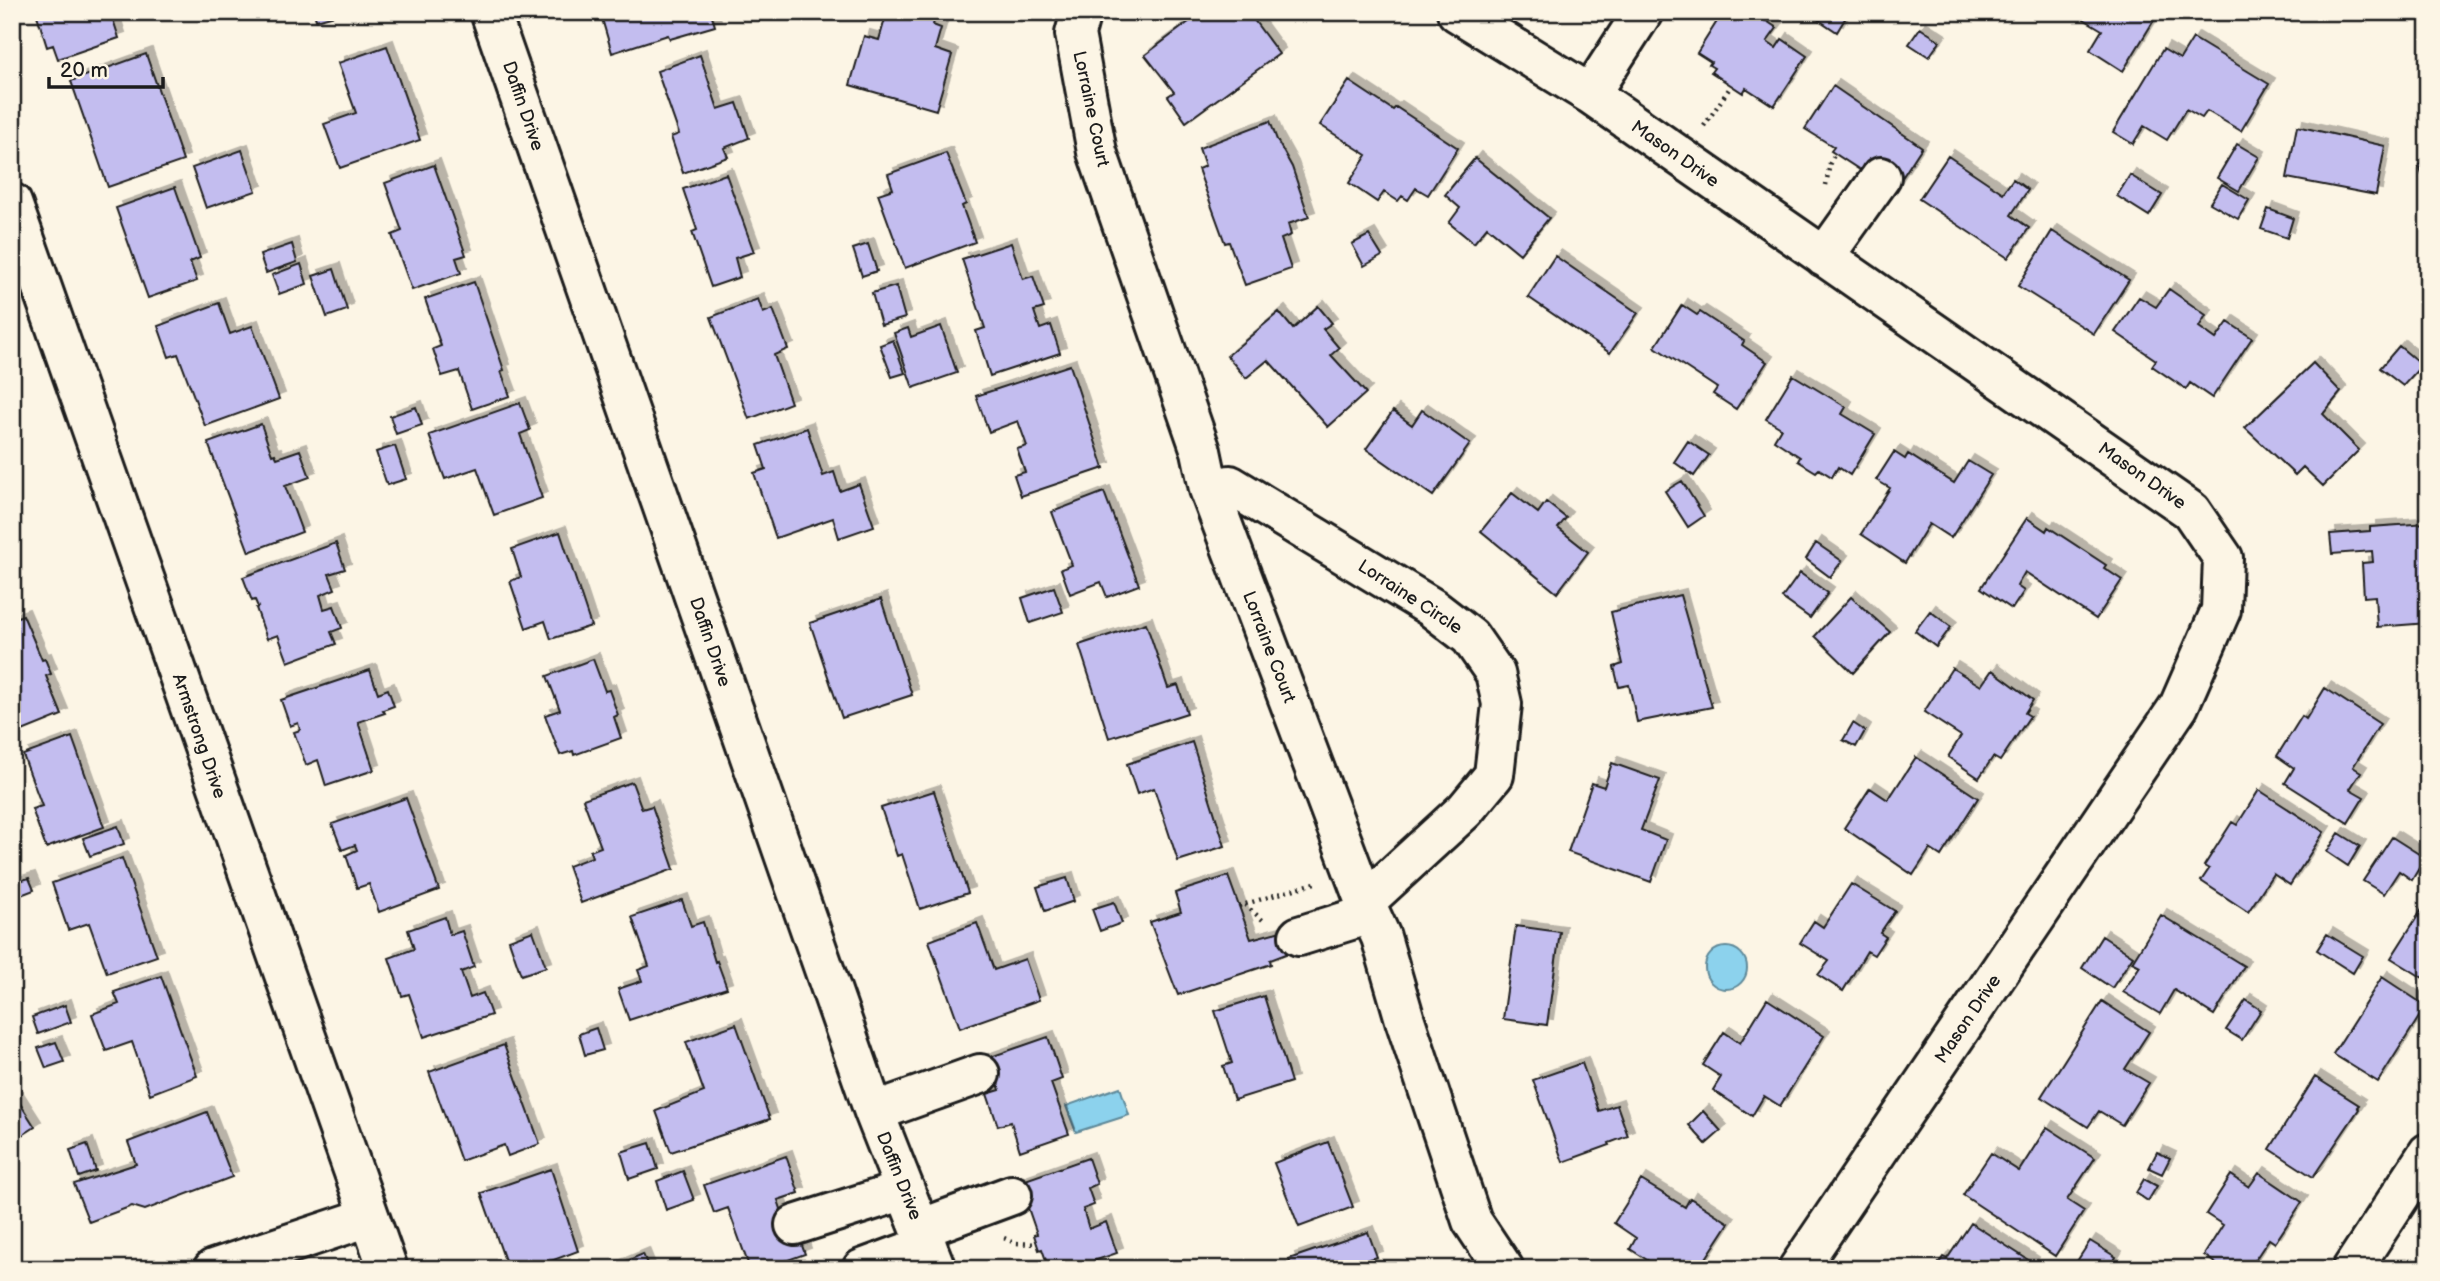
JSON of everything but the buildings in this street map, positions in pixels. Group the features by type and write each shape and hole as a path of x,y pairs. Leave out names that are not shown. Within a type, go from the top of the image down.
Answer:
{"street":[{"name":"Daffin Drive","path":"490,12 874,1112 928,1248"},
{"name":"Lorraine Court","path":"1081,12 1075,34 1097,152 1201,451 1209,489 1363,896 1381,937 1405,1020 1472,1221 1504,1269"},
{"name":"Mason Drive","path":"1457,12 1590,94 2191,510 2223,558 2221,610 2179,706 1798,1269"},
{"path":"1590,94 1643,12"},
{"path":"1824,257 1881,177"},
{"name":"Armstrong Drive","path":"12,204 20,256 388,1269"},
{"name":"Lorraine Circle","path":"1209,489 1230,485 1431,607 1470,637 1495,673 1502,704 1494,775 1465,810 1363,896"},
{"path":"1283,931 1363,896"},
{"path":"874,1112 980,1074"},
{"path":"2352,1269 2428,1153"},
{"path":"795,1225 905,1190"},
{"path":"862,1269 928,1248 1012,1195"},
{"path":"213,1269 369,1217"}],"path":[{"path":"1682,159 1731,86"},
{"path":"1791,234 1826,185 1829,163 1835,153"},
{"path":"1283,931 1242,905 1363,896"}],"water":[{"path":"1726,947 1741,953 1747,968 1741,983 1726,989 1711,983 1705,968 1711,953"},
{"path":"1120,1087 1129,1115 1076,1132 1066,1106"}]}
